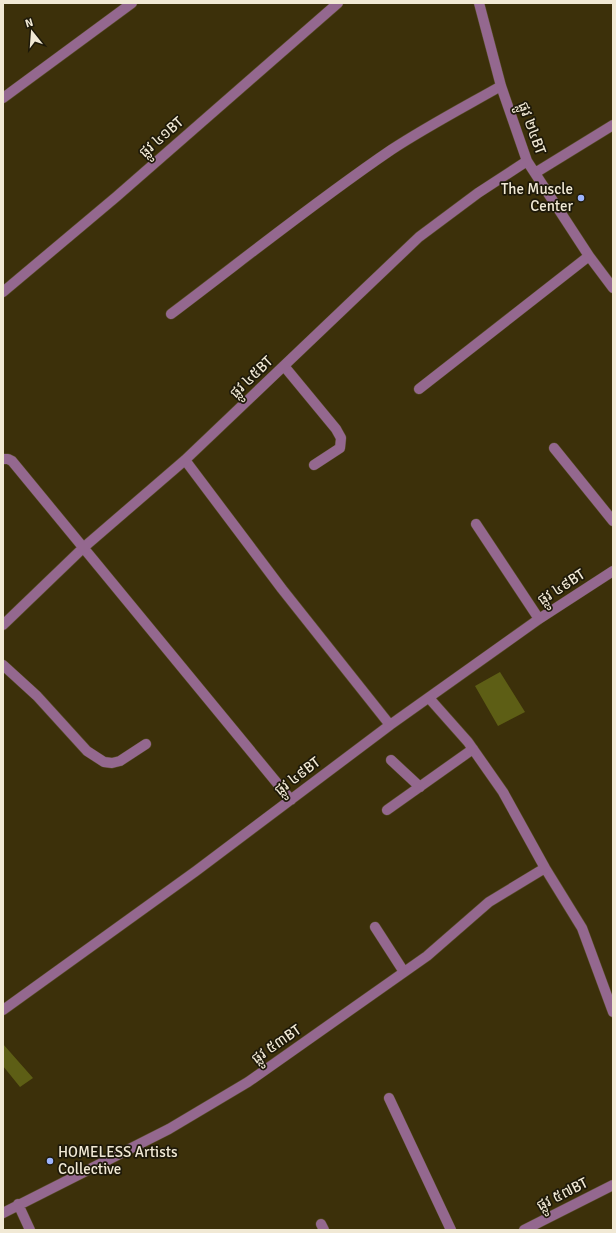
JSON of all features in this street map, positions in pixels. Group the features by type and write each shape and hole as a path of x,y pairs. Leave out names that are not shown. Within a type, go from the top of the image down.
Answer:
{"street":[{"path":"3,98 132,3"},
{"name":"ផ្លូវ ៤១BT","path":"3,292 116,197 338,3"},
{"name":"ផ្លូវ ២៤BT","path":"479,3 501,86 527,162 589,256 613,288"},
{"path":"171,314 385,154 429,126 501,86"},
{"path":"534,173 613,125"},
{"name":"ផ្លូវ ៤៥BT","path":"3,625 83,548 186,460 419,238 478,193 527,162"},
{"path":"419,389 589,256"},
{"path":"284,366 336,429 341,438 340,448 314,465"},
{"path":"554,448 613,521"},
{"path":"3,459 12,461 291,800"},
{"path":"186,460 282,589 390,725"},
{"path":"476,524 540,619"},
{"name":"ផ្លូវ ៤៩BT","path":"3,1010 196,871 390,725 540,619 613,571"},
{"path":"3,665 37,696 87,750 104,762 112,763 120,761 146,744"},
{"path":"429,698 468,742 503,792 545,868 582,928 613,1012"},
{"path":"387,810 473,749"},
{"path":"391,760 420,787"},
{"name":"ផ្លូវ ៥៣BT","path":"3,1213 18,1204 169,1129 248,1082 427,956 489,902 545,868"},
{"path":"375,927 404,972"},
{"path":"389,1098 451,1230"},
{"name":"ផ្លូវ ៥៧BT","path":"524,1230 613,1185"},
{"path":"18,1204 30,1230"}],"building":[{"path":"500,672 525,712 498,726 475,686"},
{"path":"3,1044 33,1078 20,1087 3,1066"}],"place":[{"name":"The Muscle Center","path":"581,198"},
{"name":"HOMELESS Artists Collective","path":"50,1161"}]}
